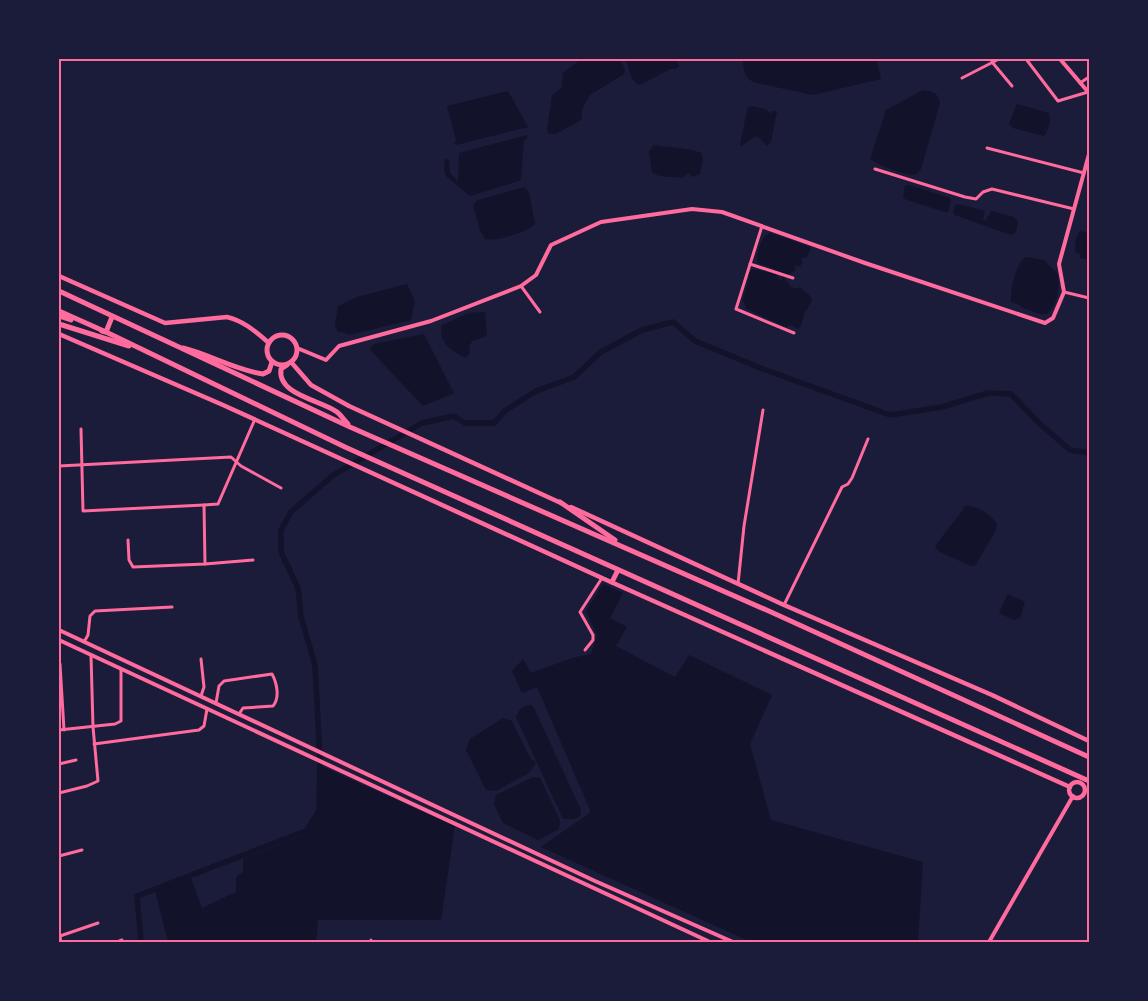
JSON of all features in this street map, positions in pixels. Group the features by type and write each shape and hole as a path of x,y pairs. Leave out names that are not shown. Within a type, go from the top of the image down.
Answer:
{"highway":[{"path":"59,292 350,426 771,612 1089,757"},
{"path":"59,311 346,448 1079,780 1089,781"},
{"path":"59,316 106,332"},
{"path":"106,332 112,317"},
{"path":"59,324 146,351"},
{"path":"289,364 282,366 272,362 267,353 269,342 277,336 287,336 295,343 297,348 297,353 289,364 281,369 280,376 286,387 338,412 350,426"},
{"path":"171,344 202,352 246,372 263,374 269,370 272,362"},
{"path":"560,502 627,549"},
{"path":"612,582 618,570"}],"main road":[{"path":"59,276 165,323 227,317 235,319 269,342"},
{"path":"59,334 255,419 602,578 1070,787"},
{"path":"289,364 311,385 392,427 784,605 992,695 1089,741"},
{"path":"1082,795 1085,788 1079,780 1073,783 1070,787 1070,792 1073,796 1078,797 1082,795 1089,798"}],"street":[{"path":"962,78 999,59"},
{"path":"1026,59 1058,101 1089,93 1060,59"},
{"path":"992,62 1012,86"},
{"path":"1080,83 1089,77"},
{"path":"987,148 1084,173"},
{"path":"297,348 326,360 339,346 430,321 521,286 536,275 551,245 600,222 692,209 722,212 865,263 1045,323 1053,318 1064,292 1059,264 1089,154"},
{"path":"875,169 965,197 976,199 983,192 992,189 1074,209"},
{"path":"762,226 736,309 794,333"},
{"path":"750,264 793,278"},
{"path":"521,286 540,312"},
{"path":"1064,292 1089,298"},
{"path":"738,584 744,526 763,410"},
{"path":"81,429 83,511 204,506 218,504 255,419"},
{"path":"784,605 842,487 848,484 852,478 868,439"},
{"path":"59,466 219,456 231,457 241,466 281,488"},
{"path":"204,506 205,564"},
{"path":"128,540 129,560 134,567 253,560"},
{"path":"584,650 593,640 593,635 580,612 602,578"},
{"path":"84,642 88,635 90,616 95,611 172,608"},
{"path":"59,630 595,881 733,942"},
{"path":"59,640 710,942"},
{"path":"59,793 87,786 98,781 93,727 91,655"},
{"path":"201,658 204,687 201,696"},
{"path":"60,664 64,730"},
{"path":"59,730 115,724 121,721 121,669"},
{"path":"216,703 219,686 224,680 272,674 275,680 276,704 273,706 243,708 238,714"},
{"path":"94,744 199,730 204,726 208,709"},
{"path":"59,764 76,760"},
{"path":"989,942 1073,796"},
{"path":"59,856 82,850"},
{"path":"60,936 98,923"},
{"path":"700,938 703,930"},
{"path":"59,931 61,942"},
{"path":"117,942 122,940"}],"shaded area":[{"path":"581,59 620,59 625,70 624,74 590,95 582,109 581,120 556,134 548,134 552,95 562,87 563,73"},
{"path":"626,59 677,59 679,66 640,85 632,78"},
{"path":"742,59 876,59 881,79 813,95 753,82 746,75"},
{"path":"923,90 936,95 940,103 921,169 915,175 903,173 880,165 870,159 886,110"},
{"path":"508,91 528,127 456,145 454,143 456,140 447,106"},
{"path":"1017,104 1049,113 1049,125 1044,136 1013,128 1009,124"},
{"path":"751,106 765,109 772,114 772,111 777,111 771,142 767,146 757,136 742,146 740,145 747,110"},
{"path":"527,135 527,139 524,140 521,179 519,181 470,196 446,176 444,169 445,159 449,160 450,173 458,182 459,153"},
{"path":"654,145 693,150 701,153 703,158 700,174 693,177 688,173 683,178 660,176 652,173 649,151"},
{"path":"909,185 950,198 948,213 903,198 905,186"},
{"path":"524,187 529,192 535,224 511,236 490,240 485,239 480,230 473,205 478,200"},
{"path":"958,204 985,211 983,220 986,220 991,211 1014,217 1018,221 1016,232 1011,235 955,215 953,213 955,205"},
{"path":"1080,231 1089,233 1089,260 1080,258 1080,254 1075,252 1076,238"},
{"path":"770,233 808,246 811,249 806,258 801,258 803,262 800,266 794,266 796,270 788,275 758,263 757,255 760,246 764,238"},
{"path":"1026,257 1044,260 1058,274 1057,296 1054,306 1047,314 1040,314 1011,302 1014,277 1022,260"},
{"path":"753,269 776,274 781,281 783,276 791,287 796,289 800,287 811,297 812,301 798,329 790,325 786,327 749,309 747,310 743,300 749,277 748,273"},
{"path":"407,284 415,301 411,320 349,335 338,332 335,326 338,306 357,297"},
{"path":"485,312 487,336 472,341 469,348 470,354 465,358 447,345 442,337 442,325 469,313"},
{"path":"424,334 454,393 423,406 370,348 374,344"},
{"path":"967,505 984,511 997,524 996,530 975,566 971,566 938,551 935,546"},
{"path":"603,584 623,593 610,618 627,627 616,646 675,677 689,655 772,695 750,744 771,820 923,862 918,942 751,942 541,847 591,812 537,687 522,693 512,671 523,659 531,673 572,658 591,654 597,635 586,611"},
{"path":"1008,594 1025,602 1020,618 1014,620 999,613"},
{"path":"531,705 534,708 581,810 580,816 575,819 563,819 516,717 520,709"},
{"path":"503,718 512,721 530,758 536,763 529,773 496,791 486,790 466,750 470,739"},
{"path":"323,767 455,826 441,920 318,920 316,942 168,942 155,891 191,878 202,908 236,892 236,877 243,872 243,859 307,834 321,810"},
{"path":"533,777 540,778 560,820 559,829 538,840 503,823 494,804 496,795"}],"waterway":[{"path":"141,942 137,896 306,831 319,811 320,758 315,665 301,617 298,588 281,552 281,530 291,512 332,476 422,423 454,416 465,423 494,423 506,410 536,391 574,377 601,352 642,330 673,322 695,341 763,369 890,415 942,407 988,393 1011,394 1039,423 1070,450 1089,453"}]}
